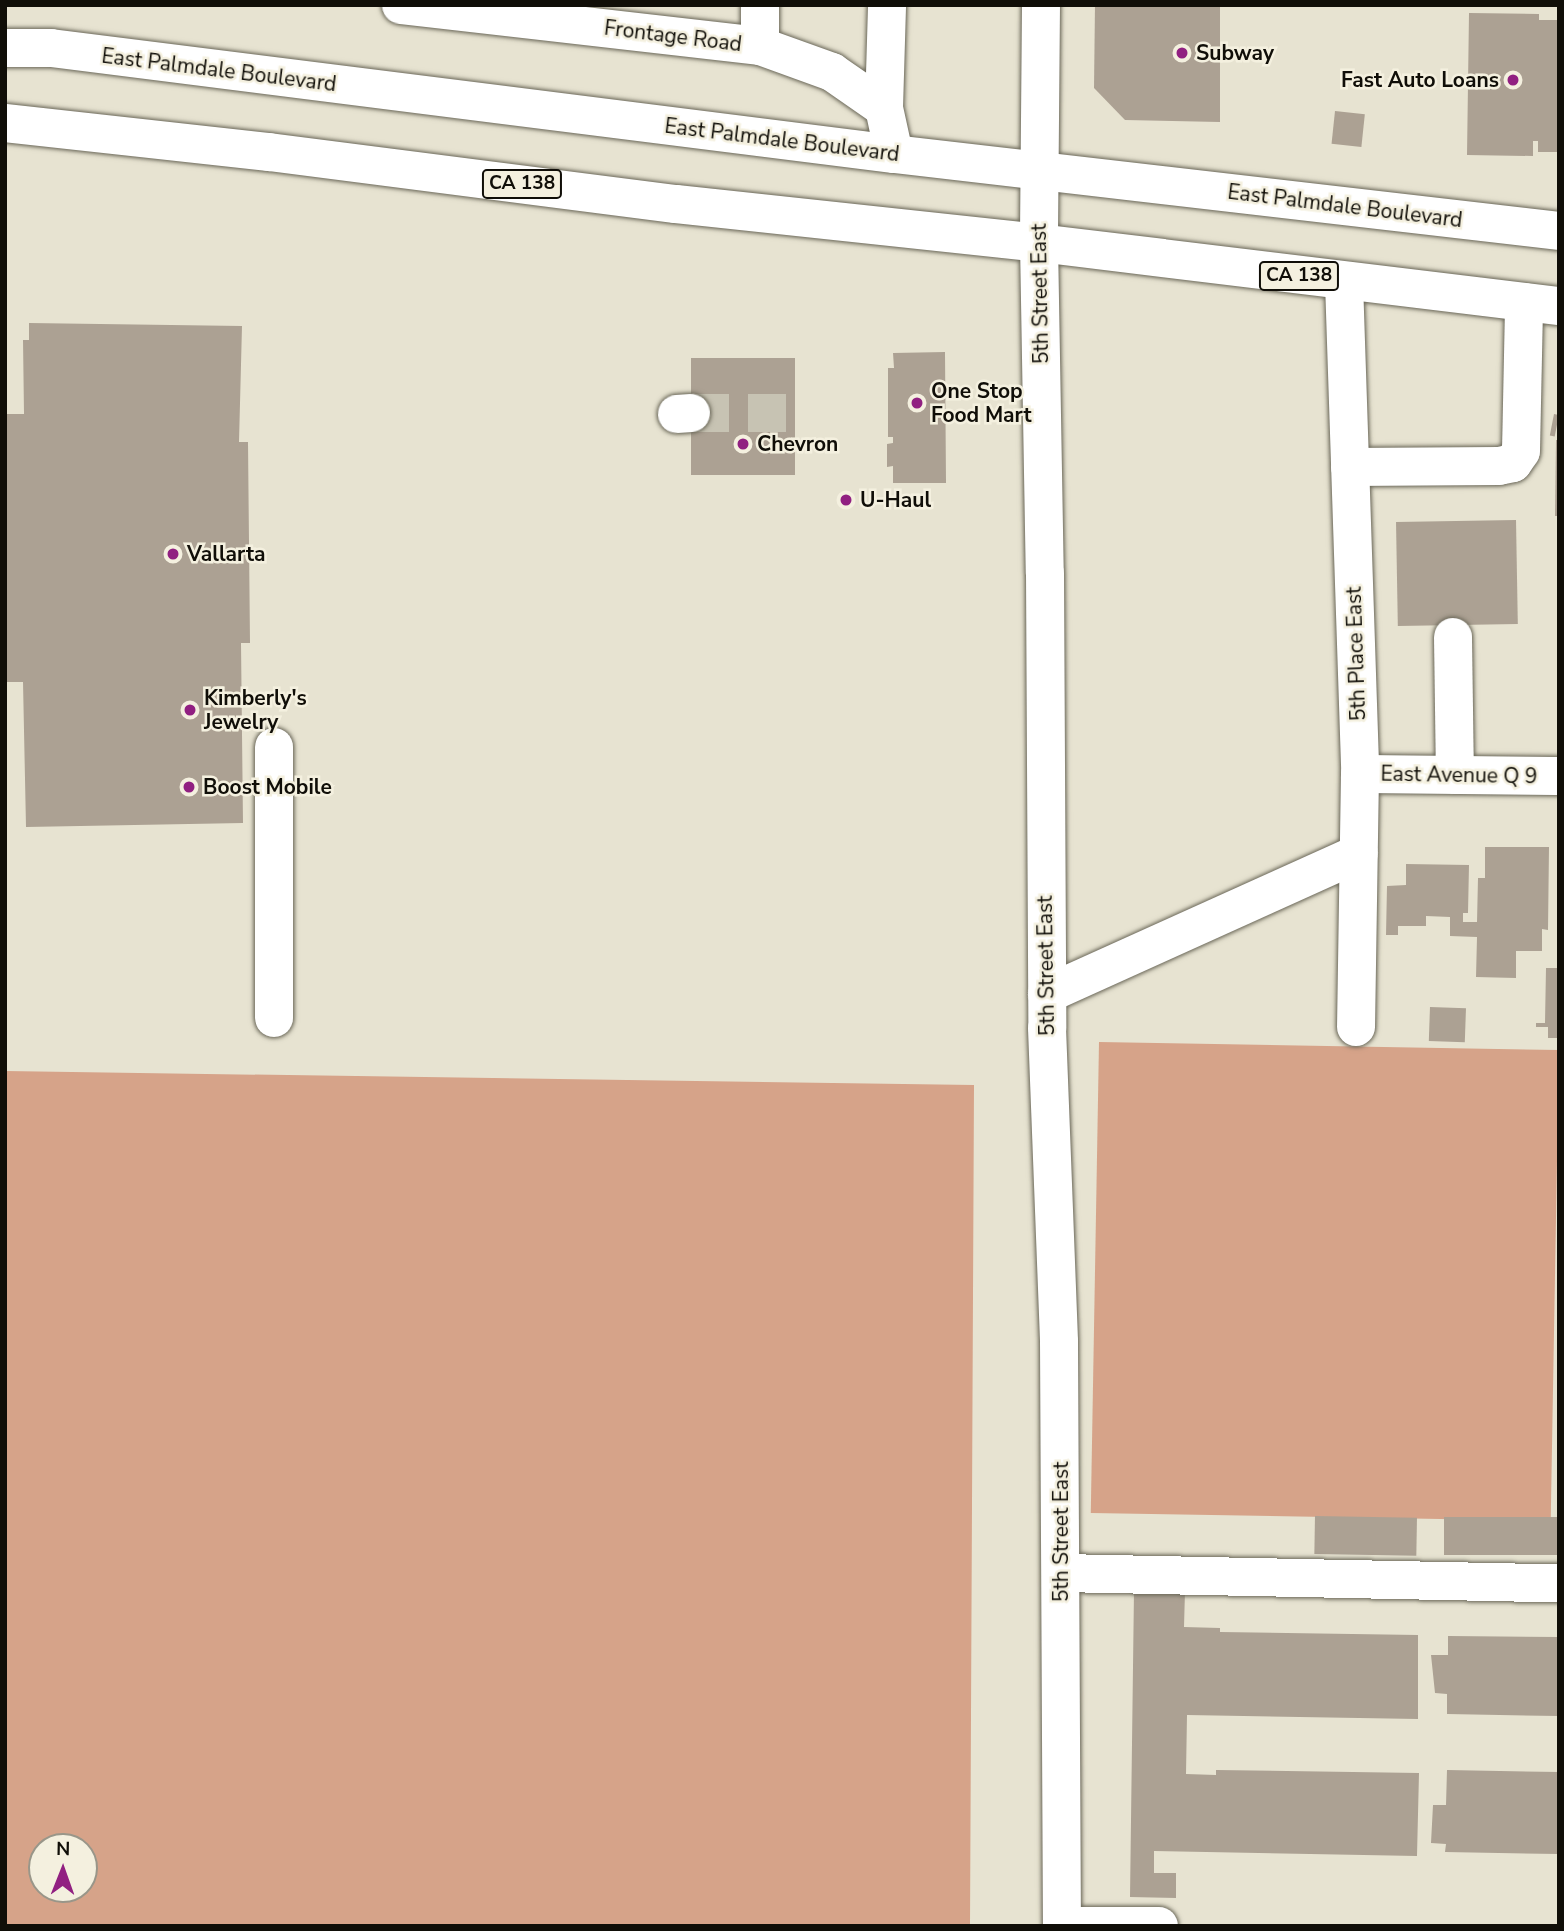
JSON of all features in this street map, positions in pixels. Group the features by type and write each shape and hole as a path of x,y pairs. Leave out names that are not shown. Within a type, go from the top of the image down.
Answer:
{"main road":[{"name":"Frontage Road","path":"401,5 682,21 832,72 884,108"},
{"path":"760,5 760,46"},
{"path":"887,5 884,108 894,155"},
{"name":"5th Street East","path":"1041,5 1039,243 1045,573 1047,994 1059,1342 1062,1926"},
{"name":"East Palmdale Boulevard","path":"5,48 51,48 894,155 1559,231"},
{"name":"CA 138","path":"5,124 269,152 689,206 1039,243 1541,304"},
{"name":"5th Place East","path":"1345,282 1360,774 1356,1027"},
{"path":"1350,467 1499,466 1513,463 1521,451 1541,304"},
{"path":"1453,637 1455,775"},
{"path":"274,747 274,1018"},
{"name":"East Avenue Q 9","path":"1360,774 1559,776"},
{"path":"1047,994 1359,853"},
{"path":"1061,1573 1559,1583"},
{"path":"1062,1926 1159,1926"}],"shaded area":[{"path":"1099,1042 1559,1050 1551,1521 1091,1513"},
{"path":"5,1071 974,1085 970,1926 5,1926"}],"building":[{"path":"1095,5 1220,5 1220,122 1125,120 1094,88"},
{"name":"Fast Auto Loans","path":"1469,13 1539,14 1539,20 1559,20 1559,152 1538,152 1538,141 1533,141 1533,156 1467,155"},
{"path":"1335,111 1365,114 1361,147 1332,144"},
{"path":"29,323 242,326 239,442 248,442 250,643 241,643 243,823 26,827 23,682 5,682 5,414 24,414 23,340 29,340"},
{"name":"One Stop Food Mart","path":"945,352 946,483 893,483 893,466 887,467 887,444 893,443 893,437 888,437 888,368 894,368 893,353"},
{"name":"Chevron","path":"691,358 795,358 795,475 691,475"},
{"path":"1554,414 1559,415 1555,437 1550,436"},
{"path":"1556,440 1559,440 1559,516 1555,516"},
{"path":"1516,520 1518,624 1398,626 1396,522"},
{"path":"1485,847 1549,847 1548,930 1542,929 1542,951 1516,951 1516,978 1476,977 1477,937 1450,936 1450,917 1426,916 1426,926 1398,926 1398,935 1386,935 1387,886 1406,885 1406,864 1469,865 1468,913 1463,913 1463,922 1477,922 1478,878 1485,878"},
{"path":"1546,968 1559,968 1559,1038 1548,1038 1548,1027 1536,1027 1536,1023 1545,1023"},
{"path":"1430,1007 1466,1008 1465,1042 1429,1041"},
{"path":"1315,1516 1417,1518 1416,1556 1314,1554"},
{"path":"1444,1517 1559,1517 1559,1555 1444,1555"},
{"path":"1134,1590 1185,1591 1184,1627 1220,1628 1220,1632 1418,1635 1418,1719 1187,1715 1186,1774 1216,1775 1216,1770 1419,1773 1417,1856 1154,1851 1154,1873 1176,1873 1176,1898 1130,1897"},
{"path":"1448,1636 1559,1637 1559,1716 1447,1714 1447,1694 1435,1693 1431,1655 1448,1655"},
{"path":"1447,1770 1559,1772 1559,1854 1445,1852 1446,1844 1431,1843 1433,1805 1446,1805"}],"tunnel":[{"path":"691,413 795,413"}],"place":[{"name":"Subway","path":"1182,53"},
{"name":"Fast Auto Loans","path":"1513,80"},
{"name":"One Stop Food Mart","path":"917,403"},
{"name":"Chevron","path":"743,444"},
{"name":"U-Haul","path":"846,500"},
{"name":"Vallarta","path":"173,554"},
{"name":"Kimberly's Jewelry","path":"190,710"},
{"name":"Boost Mobile","path":"189,787"}]}
